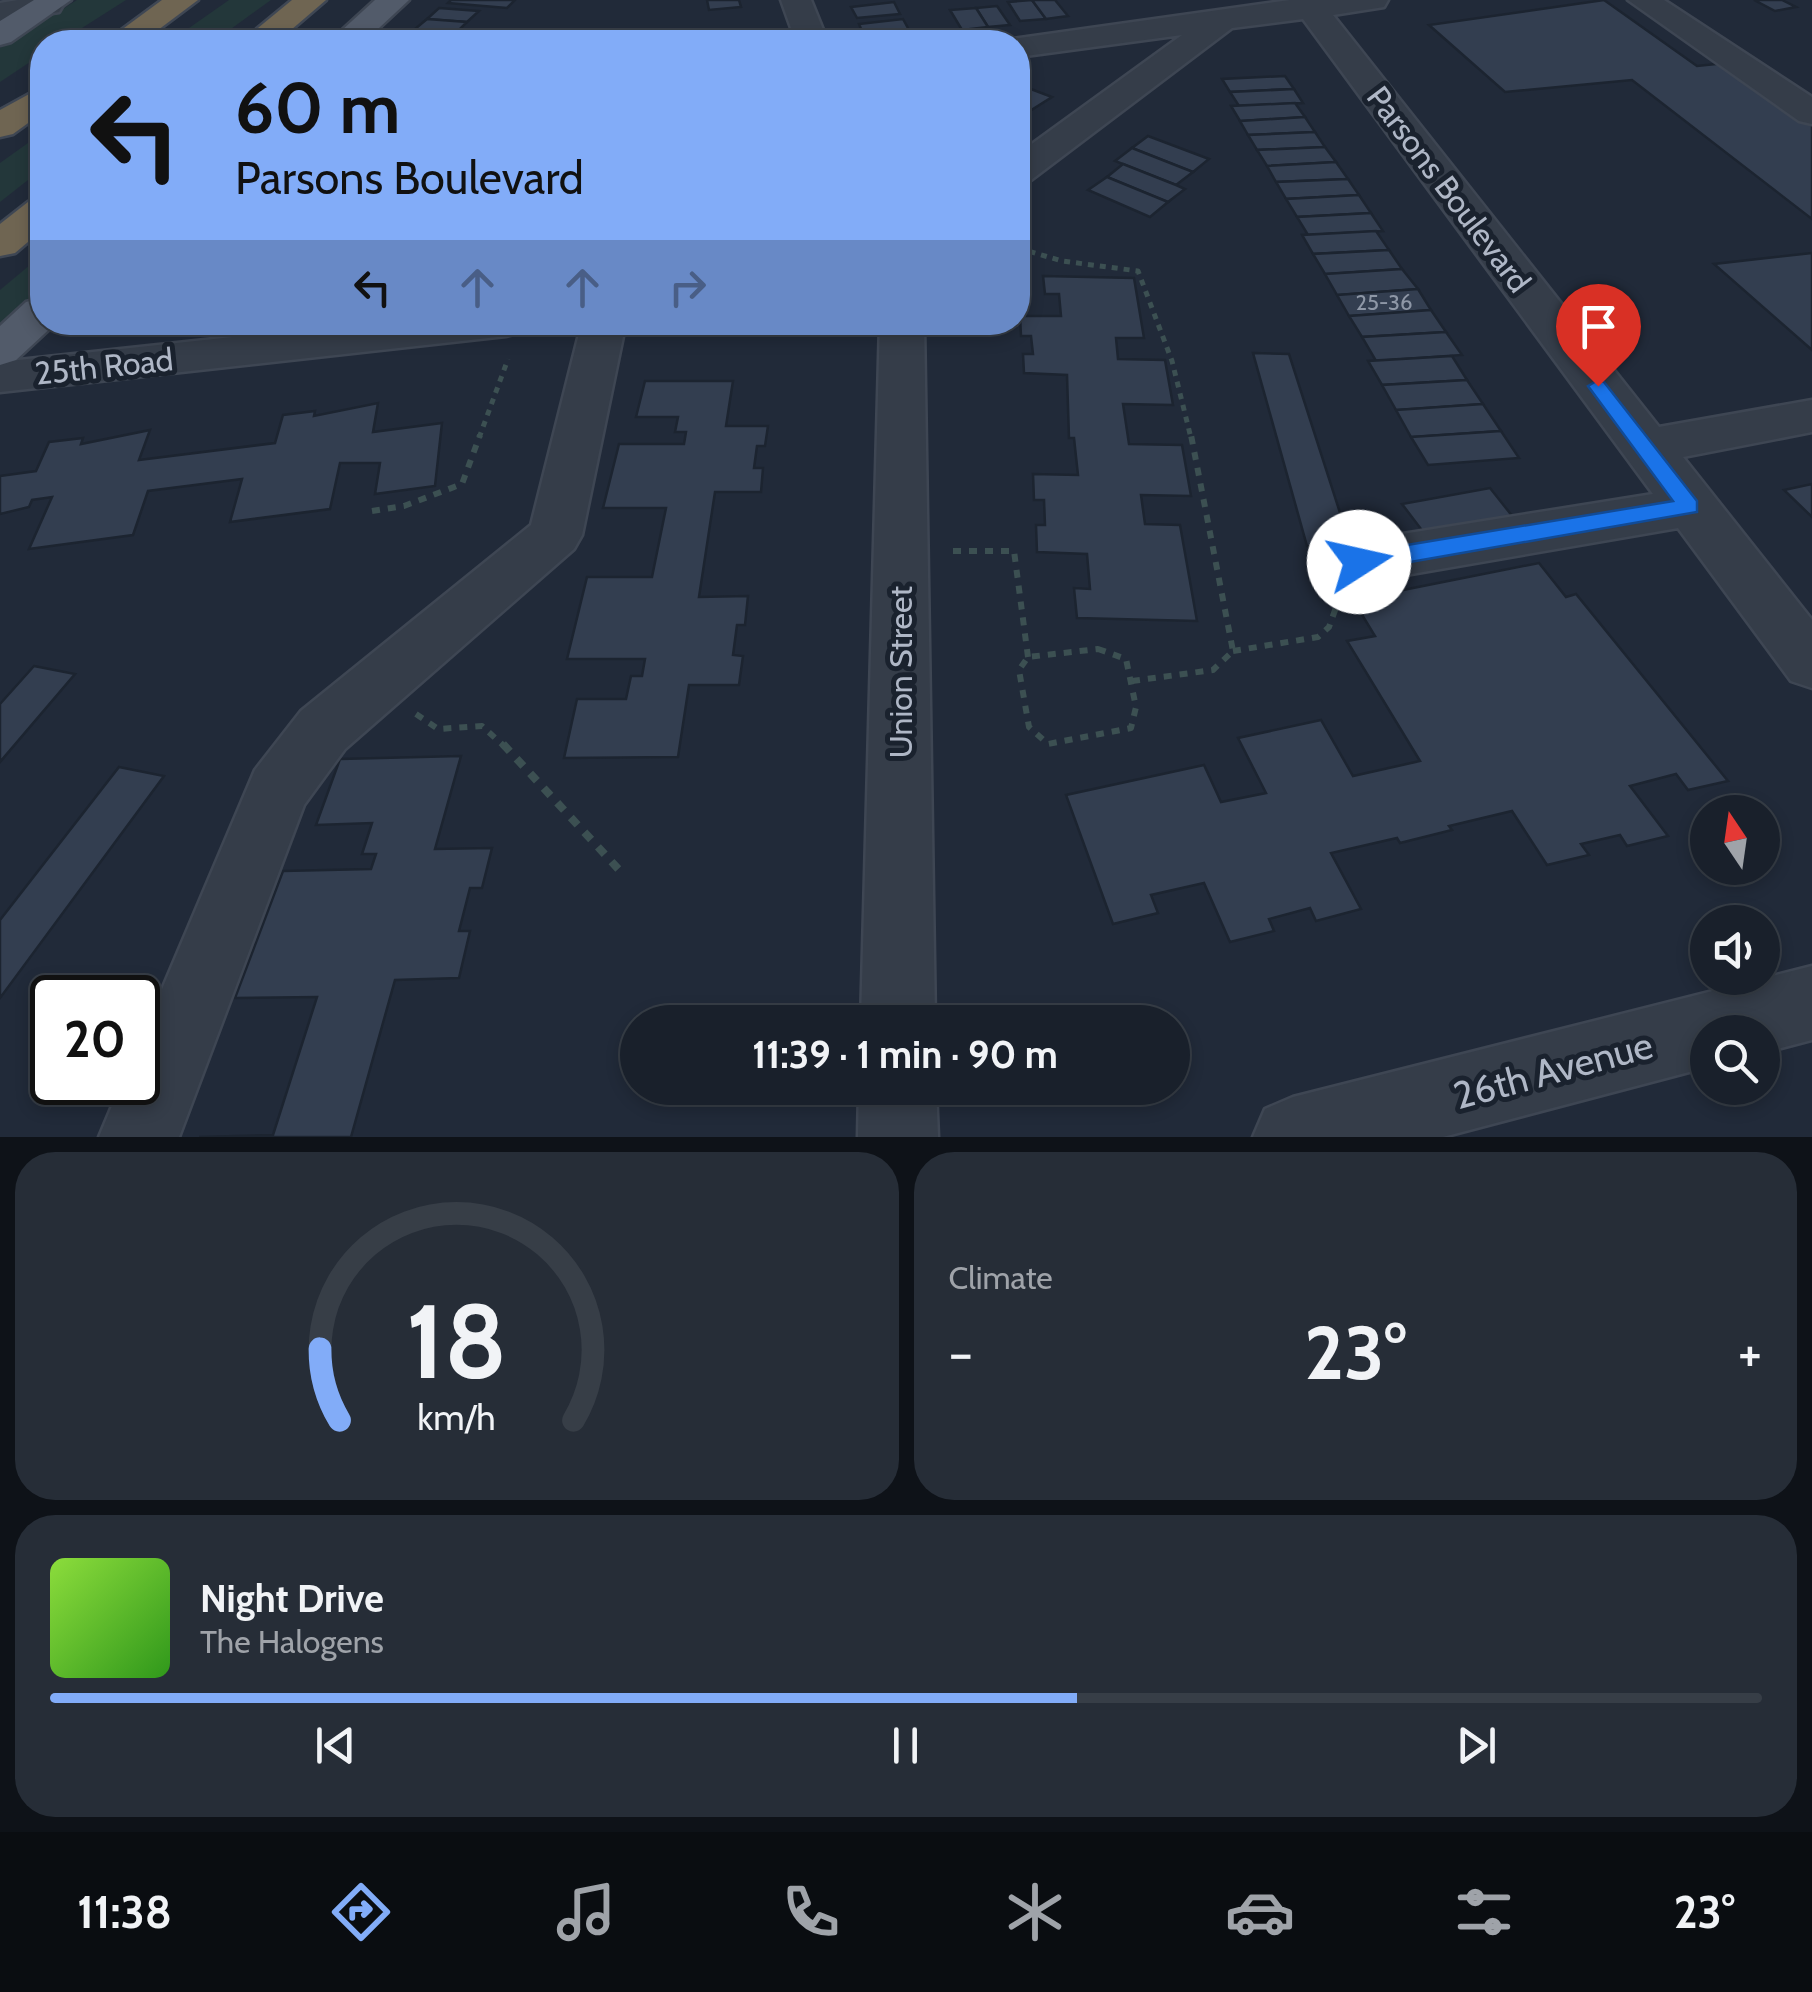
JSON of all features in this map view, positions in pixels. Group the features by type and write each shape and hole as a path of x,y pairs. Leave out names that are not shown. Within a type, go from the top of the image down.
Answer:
{"highway":[{"path":"139,30 183,0"},
{"path":"272,30 311,0"},
{"path":"0,126 30,105"},
{"path":"0,244 30,220"}],"main road":[{"path":"359,30 394,0"},
{"path":"0,34 52,2"},
{"path":"0,350 30,323"}],"street":[{"path":"796,0 807,30"},
{"path":"1094,0 1150,77"},
{"path":"1030,45 1120,34 1228,10 1373,0"},
{"path":"1643,0 1812,113"},
{"path":"1696,0 1762,41"},
{"path":"0,12 52,2"},
{"name":"Parsons Boulevard","path":"1309,4 1812,664"},
{"path":"1030,163 1150,77 1228,10"},
{"path":"139,1137 278,790 323,730 554,536 601,335"},
{"name":"Union Street","path":"898,1005 902,335"},
{"name":"25th Road","path":"0,377 507,340"},
{"path":"1643,446 1812,416"},
{"path":"1359,562 1689,506"},
{"name":"26th Avenue","path":"1293,1137 1812,1003"},
{"path":"898,1105 898,1137"}],"path":[{"path":"1030,252 1062,261 1138,271 1166,350 1233,650 1212,670 1132,681"},
{"path":"372,511 404,506 462,484 507,340"},
{"path":"954,551 1014,551 1028,658 1019,670 1029,727 1048,744 1131,728 1136,708 1126,659 1098,649 1028,658"},
{"path":"412,711 438,728 482,726 493,734 622,873"}],"green space":[{"path":"77,0 126,0 79,30 30,30 30,62 0,82 0,48"},
{"path":"229,0 271,0 230,30 186,30"},
{"path":"30,142 30,178 0,202 0,163"},
{"path":"30,265 30,299 0,325 0,290"}],"building":[{"path":"515,0 507,8 448,3"},
{"path":"707,0 739,0 741,7 709,10"},
{"path":"1032,0 1046,19 1020,21 1008,2"},
{"path":"1032,0 1055,0 1068,16 1046,19"},
{"path":"1604,0 1697,66 1726,63 1812,123 1812,219 1632,80 1505,92 1429,25"},
{"path":"1754,0 1782,0 1796,7 1775,11"},
{"path":"894,2 900,14 857,18 851,7"},
{"path":"997,6 1010,25 988,27 976,8"},
{"path":"439,8 479,11 467,22 427,19"},
{"path":"976,8 988,27 962,30 950,10"},
{"path":"427,19 467,22 459,30 415,29"},
{"path":"903,19 909,30 861,30 859,24"},
{"path":"1285,76 1294,89 1230,92 1222,79"},
{"path":"1030,89 1052,97 1030,111"},
{"path":"1294,89 1303,103 1239,106 1230,92"},
{"path":"1295,103 1305,117 1240,121 1231,106"},
{"path":"1305,117 1315,132 1248,135 1240,121"},
{"path":"1315,132 1325,147 1257,150 1248,135"},
{"path":"1148,136 1209,159 1193,172 1132,148"},
{"path":"1325,147 1336,162 1267,166 1257,150"},
{"path":"1132,148 1193,172 1176,185 1115,161"},
{"path":"1336,162 1348,179 1276,182 1267,166"},
{"path":"1123,164 1185,189 1168,202 1107,177"},
{"path":"1107,177 1168,202 1150,217 1088,190"},
{"path":"1348,179 1359,195 1286,199 1276,182"},
{"path":"1359,195 1371,213 1297,217 1286,199"},
{"path":"1371,213 1383,231 1308,235 1297,217"},
{"path":"1376,231 1389,250 1313,254 1302,235"},
{"path":"1389,250 1402,269 1325,274 1313,254"},
{"path":"1812,253 1812,350 1714,264"},
{"path":"1402,269 1418,289 1337,295 1325,274"},
{"path":"1043,276 1134,278 1144,338 1116,338 1118,359 1165,360 1173,405 1123,404 1129,444 1182,445 1191,496 1141,495 1145,524 1180,525 1197,621 1077,618 1074,588 1090,589 1087,554 1037,552 1036,525 1045,525 1044,500 1034,500 1033,474 1078,475 1074,438 1069,438 1067,375 1024,373 1023,354 1033,354 1031,336 1021,335 1030,335 1030,316 1061,316 1059,294 1045,294"},
{"path":"1418,289 1431,310 1349,316 1337,295"},
{"path":"1431,310 1446,332 1362,337 1349,316"},
{"path":"1446,332 1462,355 1376,361 1362,337"},
{"path":"1253,353 1289,354 1351,547 1307,546"},
{"path":"1452,356 1467,380 1382,385 1368,361"},
{"path":"1467,380 1483,404 1396,410 1382,385"},
{"path":"645,381 733,381 726,426 768,426 765,446 757,446 754,468 763,468 761,492 715,492 699,597 748,596 745,625 737,625 733,655 743,656 739,685 689,685 678,757 564,758 577,699 626,699 631,676 642,676 645,659 567,659 587,577 652,577 666,508 603,508 619,444 684,444 686,432 675,432 678,417 636,417"},
{"path":"378,403 373,432 442,423 435,486 375,494 380,463 340,463 330,509 230,522 242,479 148,491 133,535 29,549 52,497 32,500 29,507 0,514 0,476 36,471 49,442 83,438 81,444 150,430 139,460 275,443 283,415 315,411 314,416"},
{"path":"1483,404 1501,431 1411,437 1396,410"},
{"path":"1501,431 1519,458 1428,465 1411,437"},
{"path":"1812,484 1812,517 1784,490"},
{"path":"1490,488 1513,517 1424,533 1402,504"},
{"path":"1539,563 1566,597 1576,594 1728,781 1688,790 1676,774 1630,786 1668,836 1627,846 1620,835 1581,844 1589,855 1547,865 1512,811 1400,843 1397,838 1331,853 1361,909 1316,921 1310,908 1269,919 1274,931 1230,942 1204,883 1151,895 1158,913 1113,924 1066,795 1204,765 1221,802 1266,793 1238,738 1321,720 1353,776 1420,761 1347,641 1375,636 1353,600"},
{"path":"34,666 75,674 0,762 0,704"},
{"path":"461,756 435,849 492,848 482,888 470,888 459,931 470,931 459,978 395,980 351,1137 199,1137 273,1135 317,997 235,998 283,871 371,869 376,854 362,854 372,823 316,825 340,759"},
{"path":"119,767 164,776 0,998 0,920"}],"route":[{"path":"1359,562 1689,506 1598,386"}]}
